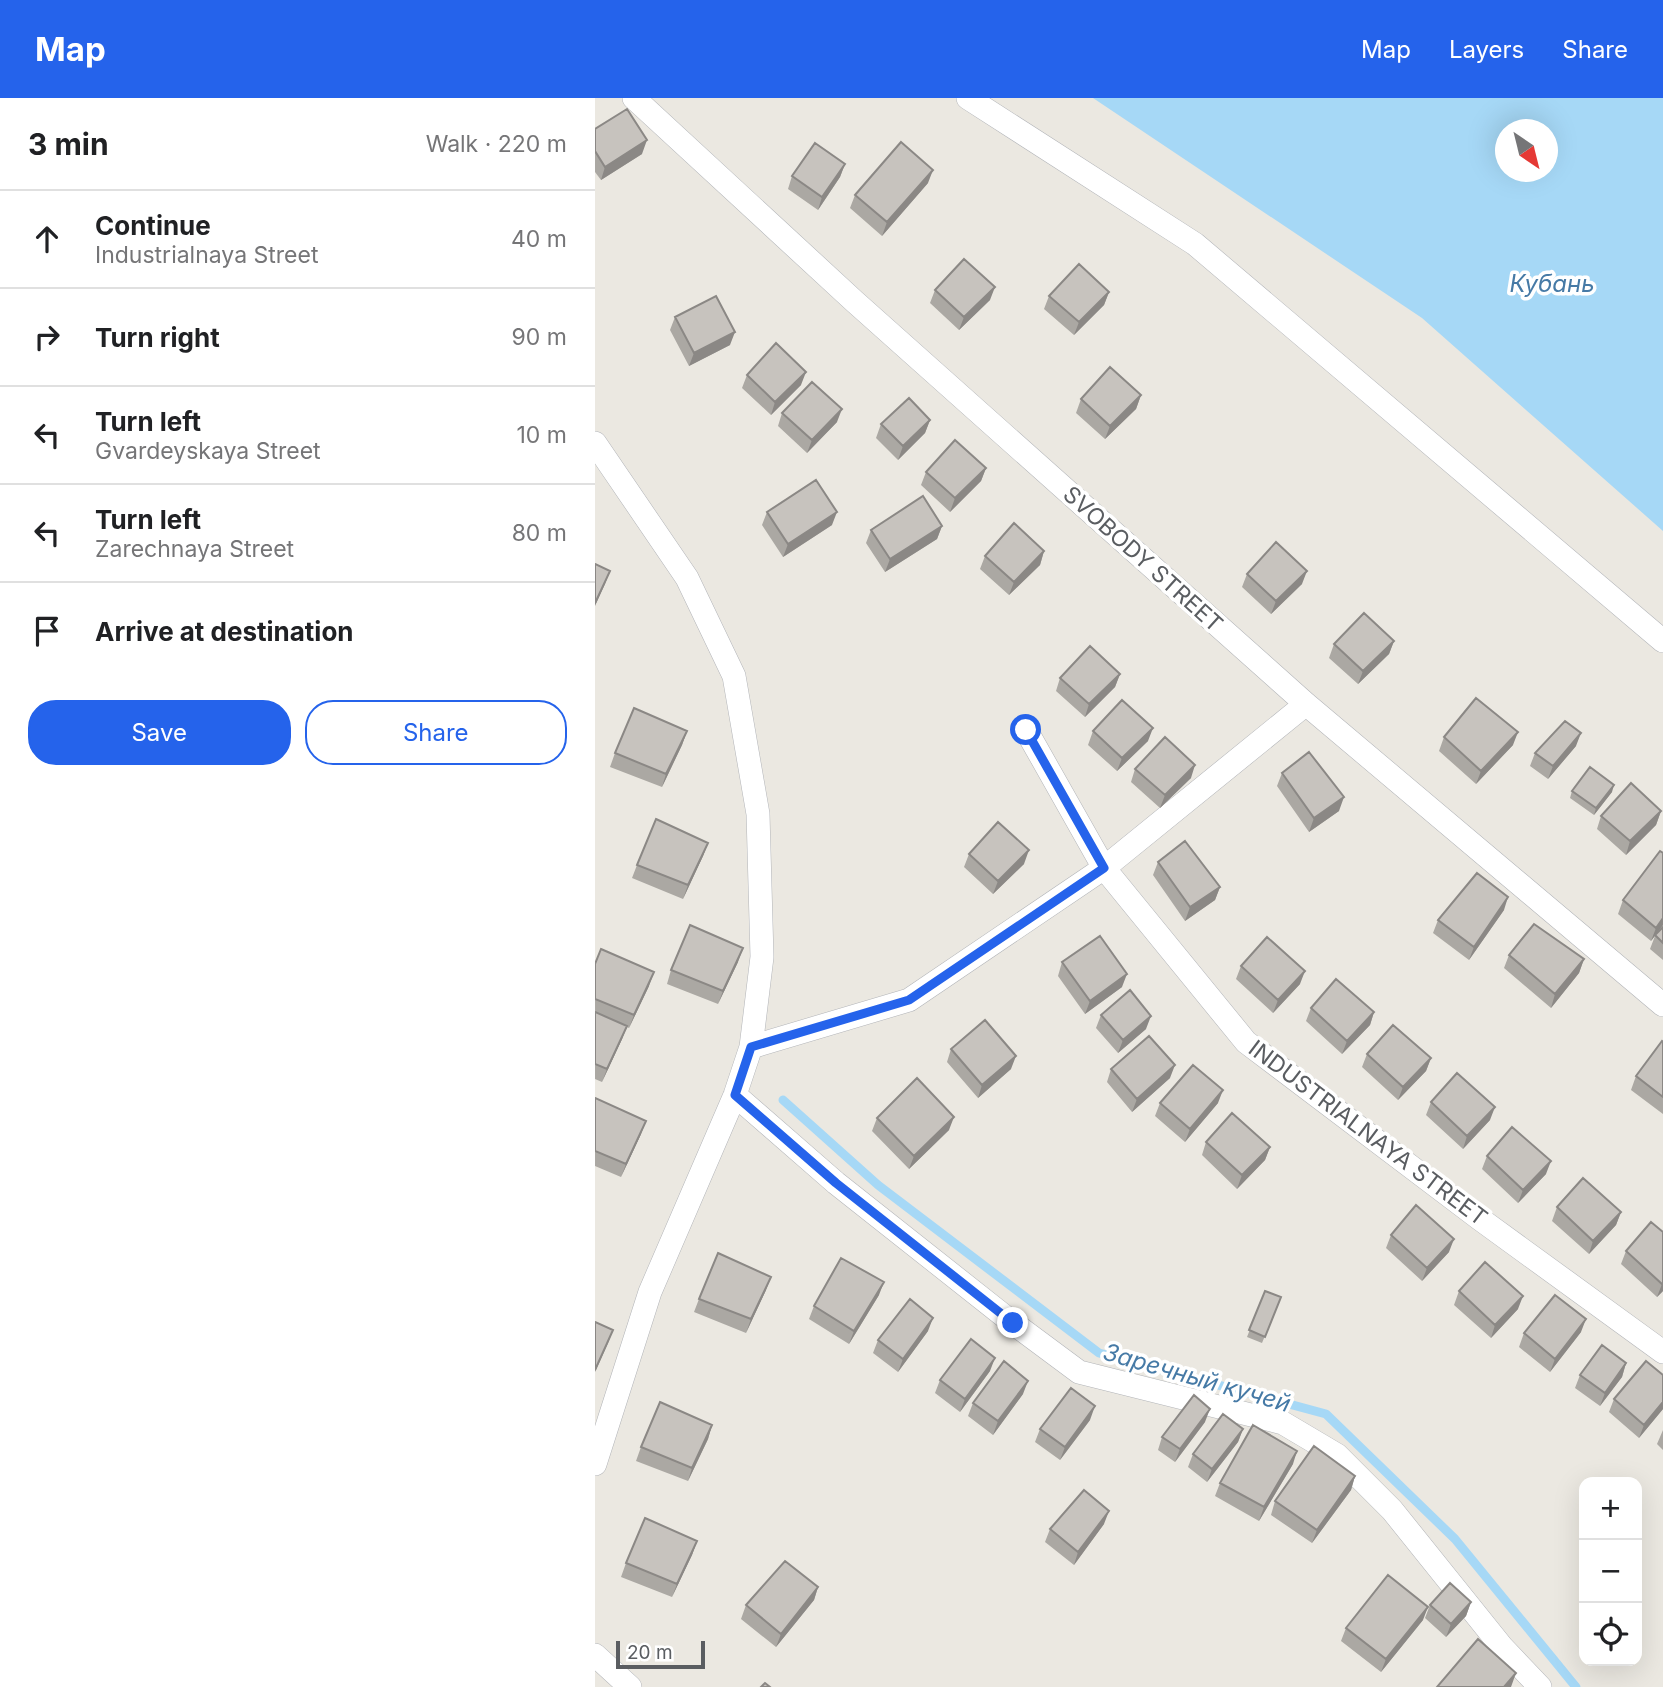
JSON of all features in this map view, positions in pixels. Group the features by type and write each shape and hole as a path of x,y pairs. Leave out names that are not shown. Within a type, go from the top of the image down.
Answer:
{"street":[{"name":"SVOBODY STREET","path":"634,98 854,301 1305,704 1663,1005"},
{"path":"968,98 1195,244 1663,641"},
{"path":"595,443 687,579 734,676 758,814 762,957 751,1047 735,1095 650,1292 595,1464"},
{"path":"751,1047 909,1000 1104,868 1305,704"},
{"name":"INDUSTRIALNAYA STREET","path":"1026,730 1104,868 1245,1042 1480,1219 1663,1352"},
{"path":"735,1095 836,1183 1079,1372 1283,1423 1337,1455 1392,1510 1502,1647 1540,1687"},
{"path":"595,1655 630,1687"}],"water":[{"name":"Кубань","path":"1093,98 1663,98 1663,531 1422,318"}],"building":[{"path":"627,109 647,140 605,167 595,151 595,129"},
{"path":"901,142 933,170 887,222 855,195"},
{"path":"815,143 845,164 822,197 792,176"},
{"path":"964,259 995,287 964,317 935,290"},
{"path":"1079,264 1109,292 1079,322 1049,296"},
{"path":"716,296 735,332 694,353 675,317"},
{"path":"776,343 806,372 775,402 747,375"},
{"path":"1110,367 1141,395 1110,426 1081,399"},
{"path":"812,382 842,409 812,440 782,413"},
{"path":"909,398 930,420 903,446 881,424"},
{"path":"955,440 986,468 955,498 926,472"},
{"path":"816,480 837,512 788,544 767,512"},
{"path":"923,496 942,526 890,559 871,530"},
{"path":"1014,523 1044,551 1014,582 985,556"},
{"path":"1276,542 1307,571 1276,601 1247,574"},
{"path":"595,564 610,571 595,603"},
{"path":"1364,613 1394,641 1363,671 1334,644"},
{"path":"1090,646 1120,674 1089,704 1060,678"},
{"path":"1476,698 1518,732 1481,771 1444,737"},
{"path":"1122,700 1153,728 1122,758 1093,731"},
{"path":"634,708 687,731 666,774 615,753"},
{"path":"1565,721 1581,733 1553,766 1535,753"},
{"path":"1165,737 1195,765 1165,795 1135,769"},
{"path":"1309,752 1344,797 1314,818 1282,773"},
{"path":"1590,767 1614,785 1596,808 1572,791"},
{"path":"1631,783 1661,811 1630,841 1601,816"},
{"path":"656,819 708,843 688,885 637,865"},
{"path":"998,822 1029,850 998,881 969,854"},
{"path":"1185,841 1220,887 1190,907 1158,862"},
{"path":"1660,851 1663,853 1663,918 1656,928 1623,900"},
{"path":"1477,873 1508,897 1474,947 1438,920"},
{"path":"1534,924 1584,959 1555,994 1509,955"},
{"path":"690,925 743,948 723,991 671,970"},
{"path":"1663,927 1663,943 1655,935"},
{"path":"1100,936 1127,974 1090,1001 1062,962"},
{"path":"1267,937 1305,971 1278,1000 1241,966"},
{"path":"601,949 654,972 634,1015 595,999 595,964"},
{"path":"1336,979 1374,1012 1347,1041 1311,1008"},
{"path":"1130,990 1151,1016 1123,1040 1101,1015"},
{"path":"595,1012 627,1026 607,1069 595,1064"},
{"path":"985,1020 1016,1056 982,1085 951,1049"},
{"path":"1393,1025 1431,1058 1403,1087 1367,1054"},
{"path":"1149,1036 1175,1065 1137,1099 1111,1069"},
{"path":"1663,1042 1663,1097 1636,1076"},
{"path":"1193,1065 1223,1090 1190,1129 1160,1103"},
{"path":"1457,1073 1495,1107 1467,1136 1431,1102"},
{"path":"917,1078 954,1117 914,1156 877,1118"},
{"path":"595,1098 646,1121 626,1164 595,1151"},
{"path":"1232,1113 1270,1147 1242,1175 1206,1142"},
{"path":"1512,1127 1551,1161 1523,1190 1487,1156"},
{"path":"1583,1178 1621,1212 1593,1241 1557,1207"},
{"path":"1416,1205 1454,1239 1427,1268 1391,1235"},
{"path":"1651,1222 1663,1232 1662,1284 1626,1251"},
{"path":"718,1253 771,1277 751,1319 699,1299"},
{"path":"841,1258 884,1282 854,1331 814,1306"},
{"path":"1485,1262 1523,1296 1495,1325 1459,1291"},
{"path":"1265,1291 1281,1297 1265,1337 1249,1330"},
{"path":"1555,1295 1586,1319 1555,1359 1524,1333"},
{"path":"910,1299 933,1318 903,1359 878,1340"},
{"path":"595,1322 613,1330 595,1370"},
{"path":"971,1339 995,1358 965,1399 940,1380"},
{"path":"1602,1345 1626,1363 1605,1393 1580,1375"},
{"path":"1004,1361 1028,1381 998,1421 973,1403"},
{"path":"1646,1361 1663,1375 1663,1402 1644,1425 1614,1399"},
{"path":"1071,1388 1095,1406 1065,1447 1040,1429"},
{"path":"1194,1395 1210,1409 1180,1449 1162,1437"},
{"path":"660,1402 712,1425 692,1468 641,1447"},
{"path":"1223,1414 1243,1429 1212,1469 1193,1454"},
{"path":"1253,1425 1297,1451 1264,1507 1220,1483"},
{"path":"1314,1446 1355,1476 1317,1530 1275,1501"},
{"path":"1084,1490 1109,1511 1078,1552 1050,1529"},
{"path":"645,1518 697,1541 677,1584 626,1563"},
{"path":"785,1561 818,1587 781,1634 746,1605"},
{"path":"1388,1575 1428,1607 1386,1659 1346,1628"},
{"path":"1450,1583 1471,1602 1451,1624 1430,1605"},
{"path":"1478,1639 1516,1673 1504,1687 1437,1687"}],"waterway":[{"name":"Заречный кучей","path":"783,1100 878,1185 1099,1353 1326,1414 1455,1539 1576,1687"}],"route":[{"path":"1013,1323 836,1183 735,1095 751,1047 909,1000 1104,868 1026,730"}]}
